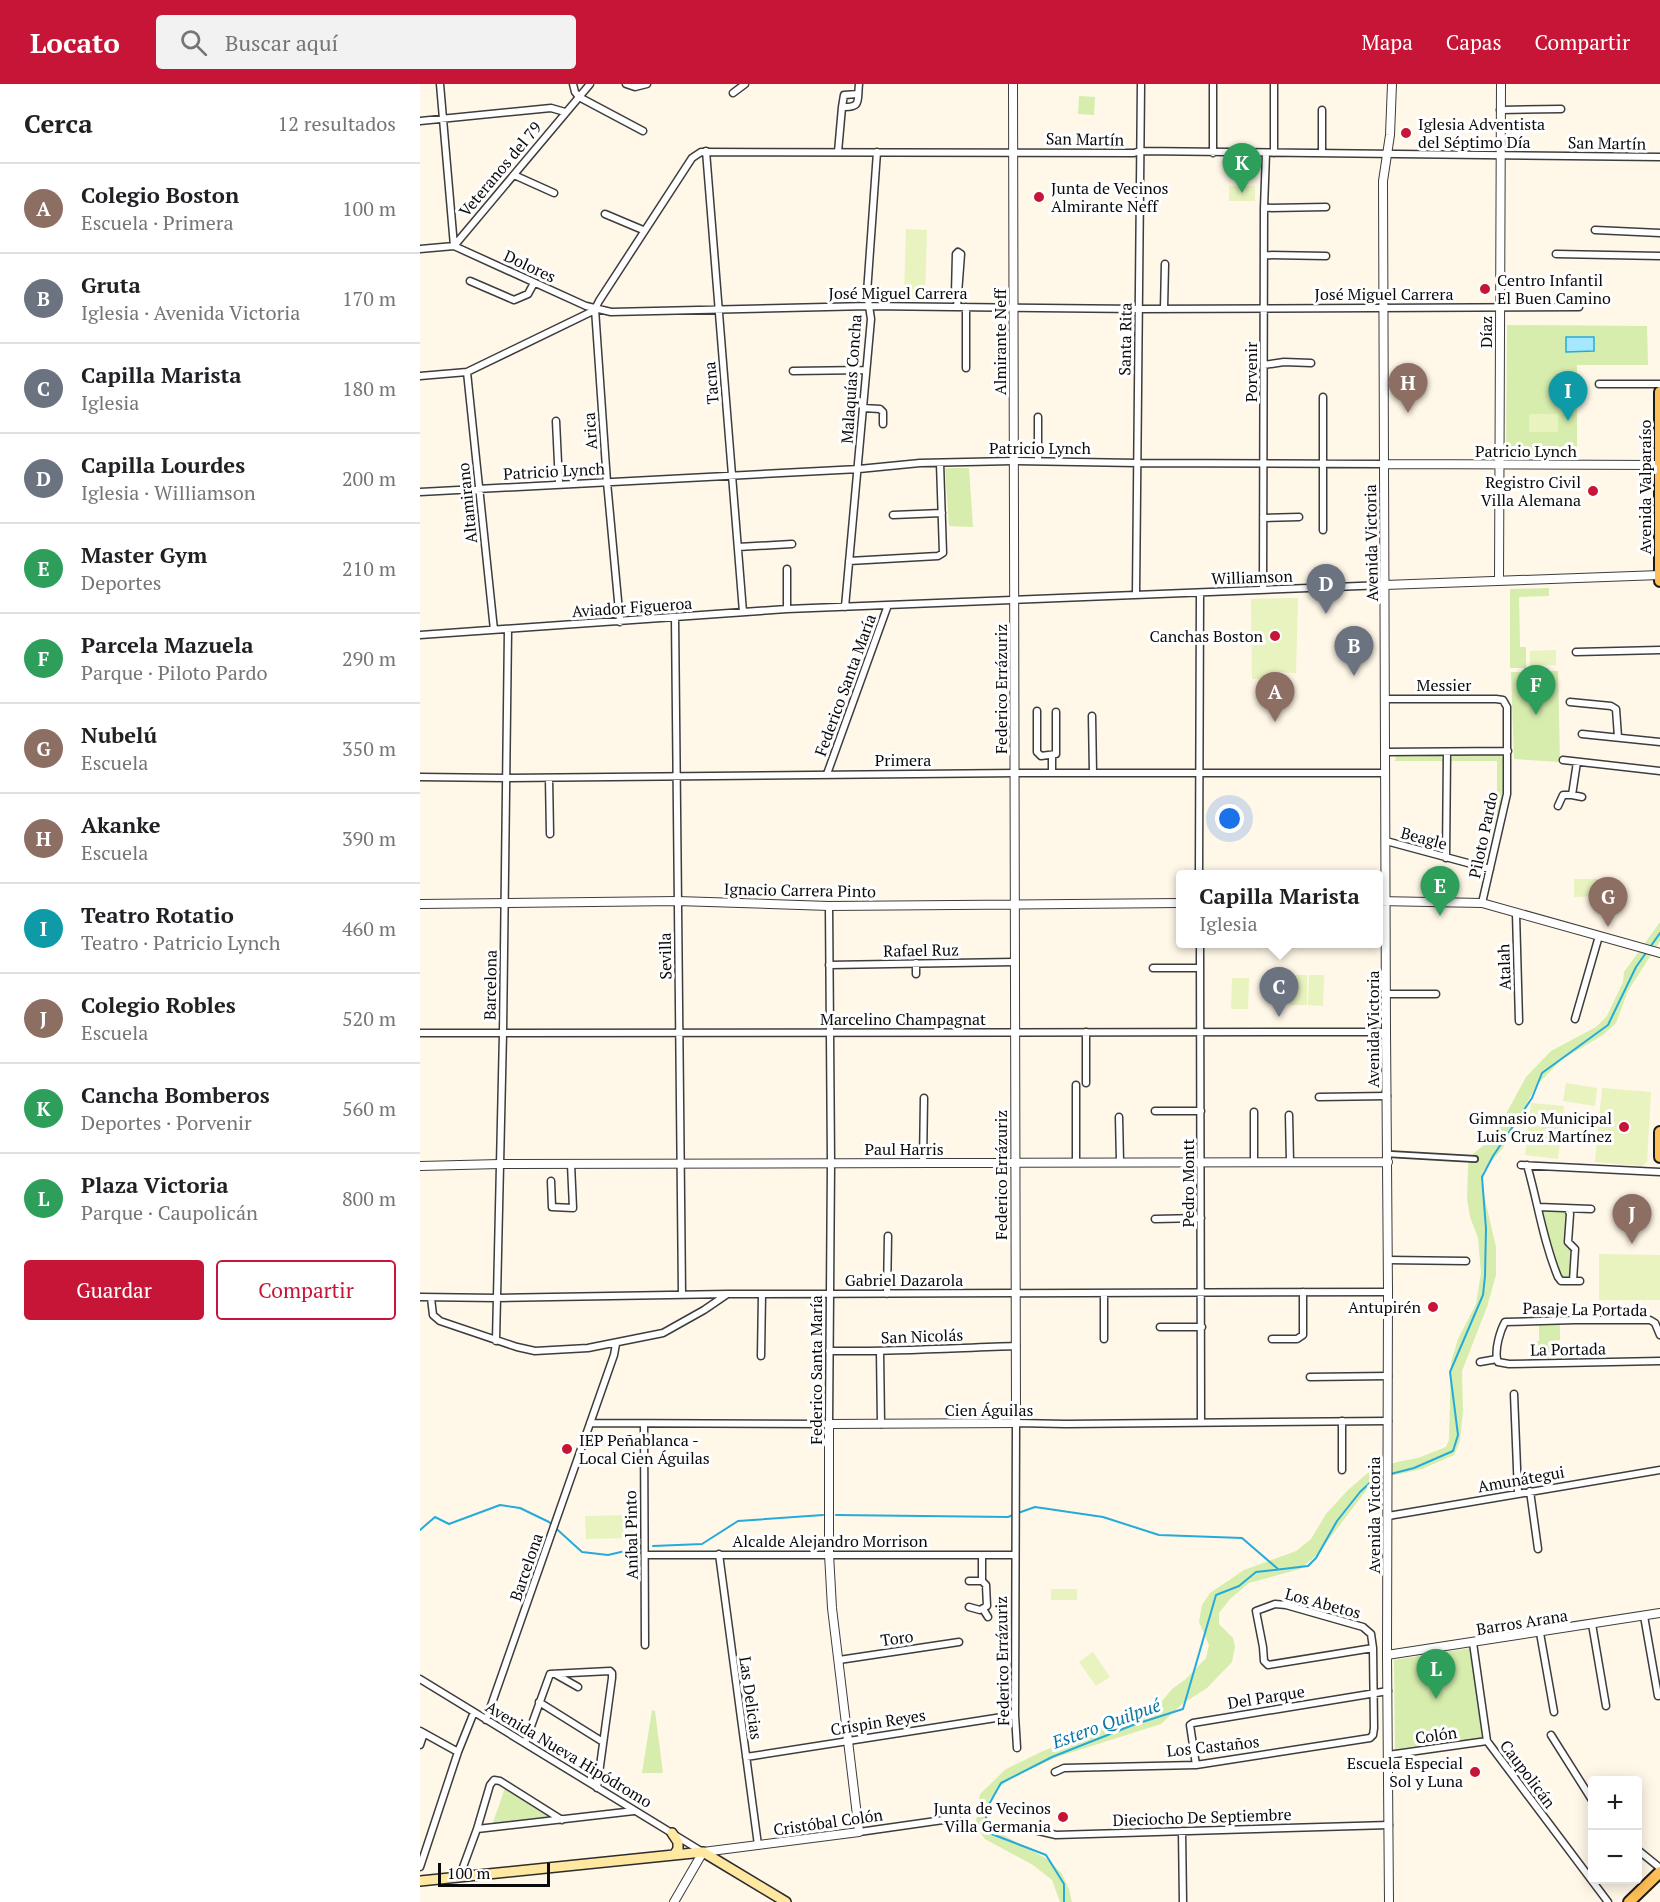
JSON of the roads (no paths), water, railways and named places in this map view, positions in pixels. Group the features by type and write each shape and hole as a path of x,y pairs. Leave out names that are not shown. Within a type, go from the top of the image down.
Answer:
{"main road":[{"name":"Avenida Valparaíso","path":"1660,392 1660,581"},
{"path":"1660,1132 1660,1156"},
{"path":"672,1833 678,1842 678,1850 674,1855"},
{"path":"420,1881 703,1852 786,1902"},
{"path":"1629,1902 1660,1870"}],"street":[{"path":"420,249 454,246 440,85 447,84"},
{"path":"573,84 579,97 644,131"},
{"name":"Veteranos del 79","path":"454,246 590,84"},
{"path":"626,84 635,87 646,84"},
{"path":"733,93 745,84"},
{"path":"842,107 854,107 857,103 859,84"},
{"name":"Almirante Neff","path":"1013,84 1014,600"},
{"name":"Santa Rita","path":"1136,594 1141,84"},
{"path":"1213,84 1213,153"},
{"name":"Avenida Victoria","path":"1383,887 1386,841 1383,182 1390,135 1392,84"},
{"name":"Díaz","path":"1499,581 1501,84"},
{"path":"1274,85 1274,153"},
{"path":"838,152 844,95 858,94"},
{"path":"420,121 551,108 565,112"},
{"path":"1500,110 1561,109"},
{"path":"1322,110 1322,153"},
{"path":"420,376 467,372 595,309 643,230 692,158 706,151"},
{"name":"San Martín","path":"706,151 1134,153 1140,151 1660,157"},
{"name":"Tacna","path":"706,151 743,612"},
{"name":"Malaquías Concha","path":"845,607 871,319 867,293 877,152"},
{"name":"Porvenir","path":"1263,590 1266,153"},
{"path":"514,175 554,194"},
{"path":"1264,208 1326,207"},
{"path":"605,214 643,230"},
{"path":"1595,230 1660,233"},
{"name":"Dolores","path":"454,246 595,309"},
{"path":"959,252 959,293 957,303 955,294 956,254 959,252"},
{"path":"1556,254 1660,256"},
{"path":"1264,255 1326,256"},
{"path":"1164,309 1165,264"},
{"path":"470,281 514,300 528,294 534,283"},
{"name":"José Miguel Carrera","path":"595,309 611,312 957,303 966,307 1139,309 1579,307"},
{"path":"966,307 966,368"},
{"name":"Arica","path":"595,309 607,482 620,622"},
{"path":"1264,365 1284,362 1311,363"},
{"path":"793,371 866,370"},
{"name":"Altamirano","path":"467,372 494,630"},
{"path":"1599,384 1660,384"},
{"path":"1323,397 1323,530"},
{"path":"863,408 880,409 883,412 883,424"},
{"path":"1038,417 1038,461"},
{"path":"555,421 559,484"},
{"name":"Patricio Lynch","path":"420,492 940,463 1013,461 1660,465"},
{"path":"849,561 938,556 943,553 940,463"},
{"path":"893,515 942,513"},
{"path":"1263,518 1299,518"},
{"path":"738,546 792,544"},
{"path":"787,569 787,609"},
{"name":"Williamson","path":"845,607 1660,575"},
{"path":"1199,870 1200,593"},
{"name":"Federico Errázuriz","path":"1014,600 1015,1715 1017,1748"},
{"name":"Federico Santa María","path":"827,774 888,605"},
{"name":"Aviador Figueroa","path":"420,635 787,609 845,607"},
{"name":"Sevilla","path":"675,617 682,1295"},
{"name":"Barcelona","path":"496,1341 503,1033 508,630"},
{"path":"1576,652 1660,650"},
{"name":"Messier","path":"1385,699 1503,700"},
{"name":"Piloto Pardo","path":"1482,903 1507,794 1507,707 1503,700"},
{"path":"1570,702 1611,706 1616,709 1618,737"},
{"path":"1037,711 1038,752 1041,756 1055,755 1057,752 1056,712"},
{"path":"1092,716 1093,773"},
{"path":"1582,734 1660,742"},
{"path":"1385,752 1508,751"},
{"path":"1446,858 1447,752"},
{"path":"1052,755 1052,773"},
{"path":"1563,760 1660,771"},
{"path":"1572,795 1577,762"},
{"name":"Primera","path":"420,777 1385,773"},
{"path":"549,778 550,834"},
{"path":"1558,806 1563,795 1582,797"},
{"name":"Beagle","path":"1386,841 1490,869"},
{"name":"Ignacio Carrera Pinto","path":"420,904 677,901 829,906 1176,903"},
{"path":"1383,902 1482,903 1658,953"},
{"name":"Federico Santa María","path":"829,906 830,1554 832,1608 859,1832"},
{"name":"Atalah","path":"1516,913 1519,1021"},
{"path":"1575,1019 1599,936"},
{"name":"Pedro Montt","path":"1200,948 1201,1422"},
{"name":"Avenida Victoria","path":"1383,948 1386,994 1389,1292 1387,1655 1389,1902"},
{"name":"Rafael Ruz","path":"829,965 1014,962"},
{"path":"916,963 916,974"},
{"path":"1153,968 1200,968"},
{"path":"1386,994 1436,994"},
{"path":"1086,1032 1086,1083"},
{"name":"Marcelino Champagnat","path":"420,1033 1386,1032"},
{"path":"1077,1056 1085,1056"},
{"path":"1076,1085 1076,1162"},
{"path":"1319,1097 1387,1096"},
{"path":"923,1163 924,1098"},
{"path":"1155,1111 1201,1111"},
{"path":"1254,1112 1254,1162"},
{"path":"1289,1115 1290,1162"},
{"path":"1119,1117 1120,1162"},
{"path":"1388,1158 1475,1159"},
{"name":"Paul Harris","path":"420,1166 1290,1162 1388,1158"},
{"path":"551,1181 552,1207 573,1208 571,1164"},
{"path":"1575,1247 1576,1281 1561,1281 1543,1236 1534,1187 1524,1165 1660,1172"},
{"path":"1534,1187 1535,1166"},
{"path":"1538,1207 1591,1209"},
{"path":"1568,1209 1570,1214 1568,1242 1575,1247 1582,1247"},
{"path":"1155,1219 1202,1218"},
{"path":"887,1294 888,1236"},
{"path":"1388,1260 1467,1261"},
{"path":"1272,1339 1297,1339 1303,1335 1303,1292"},
{"name":"Gabriel Dazarola","path":"420,1297 1389,1292"},
{"path":"1104,1293 1104,1340"},
{"path":"431,1298 433,1315 440,1321 496,1341 535,1351 588,1348 663,1333 728,1294"},
{"path":"761,1356 762,1294"},
{"name":"Pasaje La Portada","path":"1497,1359 1502,1326 1505,1322 1650,1320 1655,1323 1660,1335"},
{"path":"1160,1327 1202,1327"},
{"path":"590,1423 615,1355 616,1344"},
{"name":"San Nicolás","path":"829,1351 880,1352 1016,1346"},
{"path":"880,1352 881,1424"},
{"name":"La Portada","path":"1480,1362 1497,1359 1498,1362 1509,1364 1660,1361"},
{"path":"1310,1377 1388,1376"},
{"path":"1514,1394 1518,1493"},
{"path":"1342,1421 1342,1470"},
{"name":"Cien Águilas","path":"590,1423 1388,1421"},
{"name":"Barcelona","path":"486,1720 590,1423"},
{"name":"Aníbal Pinto","path":"644,1424 645,1646"},
{"name":"Amunátegui","path":"1388,1516 1660,1470"},
{"path":"1530,1491 1538,1549"},
{"name":"Las Delicias","path":"719,1554 758,1845"},
{"name":"Alcalde Alejandro Morrison","path":"646,1555 1015,1555"},
{"path":"969,1606 983,1609 987,1606 986,1586 982,1581 982,1555"},
{"path":"969,1581 982,1581"},
{"name":"Los Abetos","path":"1275,1604 1286,1605 1363,1627 1371,1634 1373,1648 1266,1664 1256,1613 1258,1609 1275,1604"},
{"path":"983,1609 988,1617"},
{"name":"Barros Arana","path":"1387,1655 1660,1613"},
{"path":"1644,1616 1658,1696"},
{"path":"1592,1624 1606,1706"},
{"path":"1540,1633 1554,1712"},
{"name":"Toro","path":"839,1660 959,1642"},
{"name":"Caupolicán","path":"1473,1643 1487,1741 1608,1902"},
{"path":"1373,1648 1374,1693"},
{"path":"525,1743 548,1677 555,1673 611,1671 612,1678 597,1788"},
{"path":"555,1673 578,1687"},
{"name":"Avenida Nueva Hipódromo","path":"420,1679 703,1852"},
{"name":"Del Parque","path":"1196,1765 1190,1725 1193,1723 1388,1691"},
{"name":"Los Castaños","path":"1055,1772 1064,1768 1196,1765 1366,1739 1373,1735 1374,1693"},
{"path":"539,1702 603,1742"},
{"path":"420,1867 458,1752 474,1712"},
{"name":"Crispin Reyes","path":"746,1757 1015,1715"},
{"path":"420,1744 422,1732 458,1752"},
{"path":"1551,1735 1588,1792"},
{"name":"Colón","path":"1388,1755 1487,1741"},
{"path":"459,1878 490,1785 494,1780 500,1781 562,1820"},
{"path":"477,1829 635,1811"},
{"name":"Cristóbal Colón","path":"703,1852 957,1818"},
{"name":"Dieciocho De Septiembre","path":"1017,1826 1056,1835 1389,1825"},
{"path":"1182,1831 1183,1902"},
{"path":"674,1902 703,1852"},
{"path":"1642,1854 1660,1870"}],"water":[{"path":"1566,337 1594,337 1594,351 1566,352"}],"waterway":[{"name":"Estero Quilpué","path":"1064,1902 1064,1884 1046,1855 989,1833 986,1817 988,1806 1001,1783 1052,1757 1133,1725 1183,1709 1216,1595 1239,1586 1256,1572 1308,1566 1316,1558 1337,1521 1360,1492 1375,1478 1414,1468 1453,1451 1458,1435 1450,1372 1483,1295 1486,1229 1482,1177 1493,1156 1532,1098 1542,1073 1608,1025 1636,967 1660,933"},
{"path":"420,1530 435,1517 449,1524 500,1505 520,1508 549,1522 582,1552 608,1555 638,1548"},
{"path":"1018,1513 1035,1507 1103,1517 1159,1535 1242,1538 1278,1569"},
{"path":"653,1546 702,1544 738,1521 823,1515"},
{"path":"836,1515 1008,1517 1013,1515"}],"place":[{"name":"Iglesia Adventista del Séptimo Día","path":"1406,133"},
{"name":"Cancha Bomberos","path":"1242,193"},
{"name":"Junta de Vecinos Almirante Neff","path":"1039,197"},
{"name":"Centro Infantil El Buen Camino","path":"1485,289"},
{"name":"Akanke","path":"1408,413"},
{"name":"Teatro Rotatio","path":"1568,421"},
{"name":"Registro Civil Villa Alemana","path":"1593,491"},
{"name":"Capilla Lourdes","path":"1326,614"},
{"name":"Canchas Boston","path":"1275,636"},
{"name":"Gruta","path":"1354,676"},
{"name":"Parcela Mazuela","path":"1536,715"},
{"name":"Colegio Boston","path":"1275,722"},
{"name":"Master Gym","path":"1440,916"},
{"name":"Nubelú","path":"1608,927"},
{"name":"Capilla Marista","path":"1279,1017"},
{"name":"Gimnasio Municipal Luis Cruz Martínez","path":"1624,1127"},
{"name":"Colegio Robles","path":"1632,1244"},
{"name":"Antupirén","path":"1433,1307"},
{"name":"IEP Peñablanca - Local Cien Águilas","path":"567,1449"},
{"name":"Plaza Victoria","path":"1436,1699"},
{"name":"Escuela Especial Sol y Luna","path":"1475,1772"},
{"name":"Junta de Vecinos Villa Germania","path":"1063,1817"}]}
